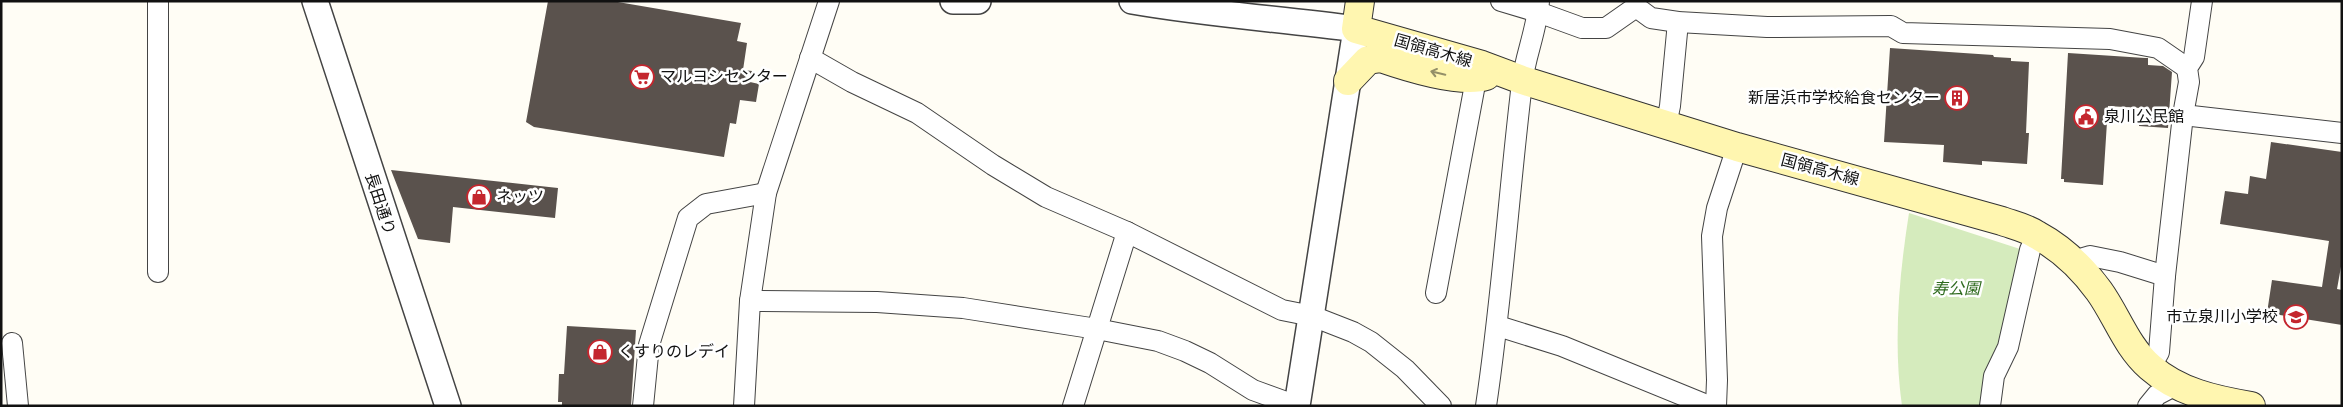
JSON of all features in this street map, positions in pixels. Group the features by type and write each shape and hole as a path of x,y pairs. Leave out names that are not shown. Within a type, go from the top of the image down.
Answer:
{"main road":[{"path":"1356,29 1360,1"},
{"name":"国領高木線","path":"1356,29 1463,59 1512,77 1737,147 2002,221 2037,234 2073,261 2099,291 2132,349 2150,368 2176,385 2212,399 2251,406"},
{"path":"1348,81 1368,60 1381,58 1462,78 1512,77"}],"street":[{"path":"158,1 158,272"},
{"name":"長田通り","path":"315,1 448,406"},
{"path":"744,406 750,301 766,193 829,1"},
{"path":"953,1 978,1"},
{"path":"750,301 877,302 963,308 1096,329 1158,341 1185,351 1210,363 1253,390 1297,406 1356,29 1283,19 1186,11 1132,1"},
{"path":"1502,1 1539,7 1582,28 1606,28 1636,4 1651,18 1678,22 1768,27 1891,26 1903,33 2110,39 2158,48 2187,68 2190,82 2184,115 2165,276 2159,352 2150,368"},
{"path":"2187,68 2194,57 2202,1"},
{"path":"1486,406 1498,326 1512,77 1539,7"},
{"path":"1666,125 1670,106 1678,22"},
{"path":"810,58 852,82 917,113 994,165 1046,197 1126,232 1282,310 1312,316 1353,332 1371,342 1405,369 1441,406"},
{"path":"1436,293 1476,79"},
{"path":"2184,115 2342,133"},
{"path":"1716,406 1717,380 1712,236 1717,208 1737,147"},
{"path":"644,406 649,345 688,218 706,204 766,193"},
{"path":"1073,406 1126,232"},
{"path":"1990,406 1994,376 2008,347 2030,250 2037,234"},
{"path":"2073,261 2090,256 2120,262 2165,276"},
{"path":"1498,326 1562,346 1709,406"},
{"path":"12,343 18,406"},
{"path":"2148,406 2157,395 2176,385"}],"green space":[{"name":"寿公園","path":"1909,213 2020,249 1986,406 1902,406 1898,358 1898,310 1902,261"}],"building":[{"name":"マルヨシセンター","path":"548,1 612,1 741,23 737,41 747,43 743,70 752,71 750,82 759,84 756,102 740,100 736,124 730,123 724,157 534,127 526,122"},
{"name":"新居浜市学校給食センター","path":"1890,48 1993,55 1994,57 2011,58 2011,61 2029,62 2026,133 2029,133 2027,164 1982,161 1982,165 1943,162 1944,145 1884,142"},
{"name":"泉川公民館","path":"2068,53 2148,58 2148,65 2163,66 2172,72 2168,128 2139,126 2140,108 2108,106 2103,185 2064,182 2064,179 2061,179"},
{"path":"2271,142 2342,152 2342,261 2337,289 2342,290 2342,325 2267,313 2272,280 2322,287 2329,241 2220,224 2225,191 2248,194 2250,176 2266,179"},
{"name":"ネッツ","path":"391,170 558,188 555,218 453,207 450,243 418,239"},
{"name":"くすりのレデイ","path":"567,326 636,330 631,406 562,406 562,402 558,402 559,374 564,374"}],"place":[{"name":"マルヨシセンター","path":"642,77"},
{"name":"新居浜市学校給食センター","path":"1957,98"},
{"name":"泉川公民館","path":"2086,117"},
{"name":"ネッツ","path":"479,197"},
{"name":"市立泉川小学校","path":"2296,317"},
{"name":"くすりのレデイ","path":"600,352"}]}
